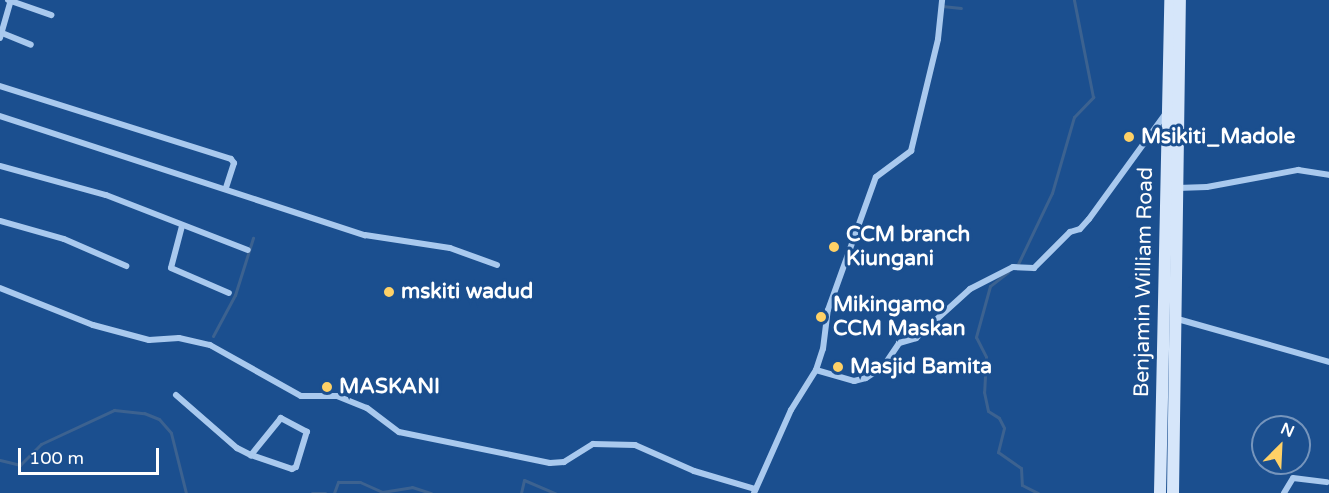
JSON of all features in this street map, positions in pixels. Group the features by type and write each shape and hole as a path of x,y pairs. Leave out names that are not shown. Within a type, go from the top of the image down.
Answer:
{"main road":[{"name":"Benjamin William Road","path":"1170,0 1167,111 1173,318 1173,493"},
{"name":"Benjamin William Road","path":"1160,493 1170,187 1180,0"}],"street":[{"path":"31,45 1,35 10,0 51,15"},
{"path":"0,288 93,325 149,340 179,338 210,345 301,396 338,396 367,408 399,432 550,464 564,462 593,444 635,445 694,471 754,491 791,410 816,370 831,299 876,177 911,151 939,39 942,0"},
{"path":"0,86 231,159 226,188"},
{"path":"816,370 854,381 866,378 883,367 898,344 916,338 950,303 1016,267 1034,268 1070,232 1080,229 1167,111"},
{"path":"0,116 364,235 450,248 497,265"},
{"path":"0,166 106,195 248,250"},
{"path":"1170,187 1207,187 1298,170 1329,175"},
{"path":"0,221 64,239 126,266"},
{"path":"182,226 171,268 229,293"},
{"path":"1173,318 1329,362"},
{"path":"176,395 207,425 251,455 294,469 307,432 281,418 251,455"},
{"path":"1284,493 1293,478 1327,482"}],"waterway":[{"path":"1017,266 1052,193 1074,117 1093,97 1074,0"},
{"path":"942,6 961,8"},
{"path":"213,336 235,295 253,238"},
{"path":"1008,272 990,286 976,337 986,357 984,392 988,411 999,418 1004,428 998,452 1021,468 1022,485 1038,493"},
{"path":"0,460 20,465 41,444 114,410 144,413 159,419 171,433 186,493"},
{"path":"521,493 524,480 555,493"},
{"path":"334,493 338,482 360,482 382,492 412,487 431,493"},
{"path":"312,493 325,493"}],"place":[{"name":"Msikiti_Madole","path":"1129,137"},
{"name":"CCM branch Kiungani","path":"834,247"},
{"name":"mskiti wadud","path":"389,292"},
{"name":"Mikingamo CCM Maskan","path":"821,317"},
{"name":"Masjid Bamita","path":"838,367"},
{"name":"MASKANI","path":"327,387"}]}
